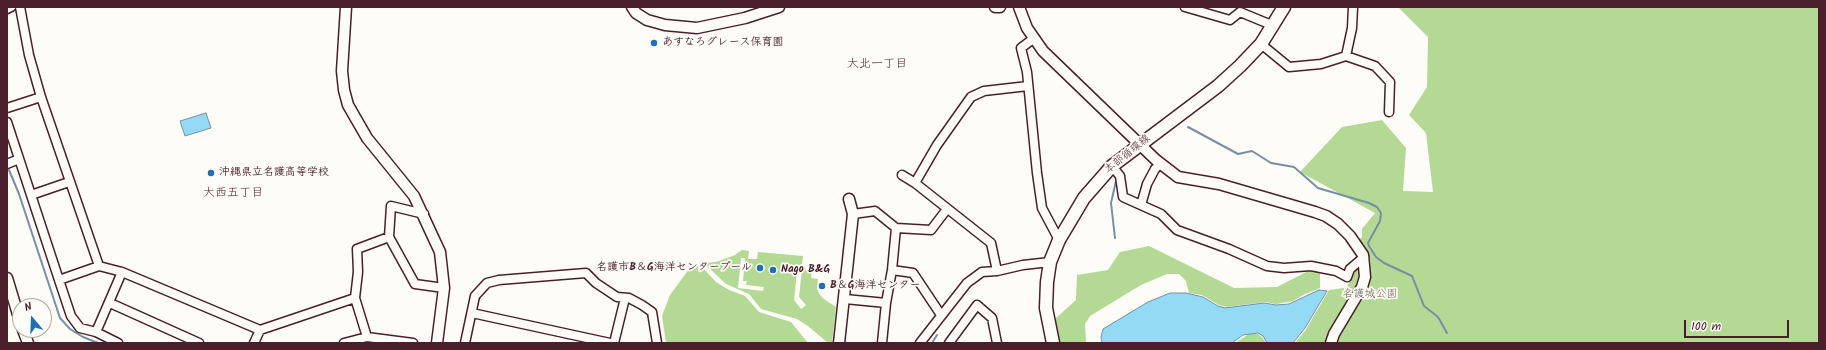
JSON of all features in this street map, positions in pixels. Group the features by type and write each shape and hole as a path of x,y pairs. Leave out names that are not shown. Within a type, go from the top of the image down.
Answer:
{"main road":[{"name":"本部循環線","path":"1053,343 1046,308 1050,262 1059,240 1084,198 1112,166 1218,86 1260,44 1274,26 1284,7"}],"street":[{"path":"7,9 11,7"},
{"path":"20,7 29,55 41,97 99,266"},
{"path":"346,7 342,71 344,90 348,104 367,138 404,181 424,214 440,252 444,288 437,343"},
{"path":"632,7 636,13 647,20 665,25 697,28 745,18 778,7"},
{"path":"995,7 1000,7"},
{"path":"1019,7 1033,39 1044,51 1160,164 1178,178 1219,184 1326,216 1338,224 1350,236 1364,257 1365,277 1362,287 1334,334 1331,343"},
{"path":"1185,7 1230,20 1240,12 1274,26"},
{"path":"1346,56 1352,28 1353,7"},
{"path":"1033,39 1021,48 1028,86 1042,208 1059,240"},
{"path":"1260,44 1288,67 1321,64 1346,56 1375,66 1390,82 1389,112"},
{"path":"915,183 937,146 971,98 984,92 1028,86"},
{"path":"7,108 41,97"},
{"path":"7,122 71,316 80,328 96,332 118,343"},
{"path":"7,164 19,159"},
{"path":"1141,205 1147,184 1155,169 1160,164"},
{"path":"1112,166 1120,176 1124,196 1160,214 1177,230 1267,266 1284,268 1311,266 1336,271 1347,277 1350,269 1364,257"},
{"path":"902,175 915,183 991,243 997,271"},
{"path":"31,195 69,182"},
{"path":"839,343 845,299 853,214 849,200"},
{"path":"424,214 391,206 389,237 415,284 444,288"},
{"path":"853,214 875,211 896,228 932,230 947,209"},
{"path":"882,343 896,228"},
{"path":"366,337 354,298 358,272 356,248 389,237"},
{"path":"920,343 967,283 982,272 1050,262"},
{"path":"59,280 99,266 122,272 260,330 354,298"},
{"path":"892,270 913,273 941,315"},
{"path":"96,332 110,303 122,272"},
{"path":"465,343 475,296 487,283 499,280 586,273 596,283 617,297 625,298 642,305 652,312 658,343"},
{"path":"7,278 13,298"},
{"path":"614,343 625,298"},
{"path":"845,299 886,303"},
{"path":"110,303 199,343"},
{"path":"949,343 977,305 992,318 997,343"},
{"path":"472,313 610,343"},
{"path":"254,343 260,330"},
{"path":"344,343 366,337 413,343"}],"green space":[{"name":"名護城公園","path":"1398,7 1819,7 1819,343 1295,343 1305,331 1329,290 1344,288 1345,290 1358,266 1369,266 1367,254 1359,240 1362,237 1362,229 1375,213 1300,172 1342,127 1382,120 1406,148 1403,191 1433,192 1426,133 1409,115 1427,87 1428,37"},
{"path":"1149,246 1234,288 1277,287 1312,269 1320,271 1320,288 1293,301 1276,304 1265,302 1227,307 1219,305 1202,295 1189,293 1186,281 1179,274 1167,274 1141,285 1090,316 1085,324 1086,343 1060,343 1055,319 1076,300 1077,275 1108,270 1120,252"},
{"path":"742,250 749,251 748,259 757,259 758,252 803,256 801,272 797,272 794,300 801,309 806,305 799,297 802,269 812,270 811,278 818,279 817,289 820,295 836,307 832,343 828,343 797,319 761,309 749,294 726,284 704,263 716,262 735,255","holes":["741,258 745,258 743,281 747,281 746,285 764,287 763,291 738,288"]},
{"path":"696,263 701,266 716,282 729,290 745,296 759,312 791,322 808,343 666,343 662,316 670,295 692,265"},
{"path":"1249,334 1258,334 1266,343 1235,343"}],"water":[{"path":"206,113 211,128 185,136 180,121"},
{"path":"1319,290 1327,291 1305,328 1293,343 1267,343 1263,336 1258,333 1243,335 1232,343 1102,343 1101,337 1103,329 1148,302 1170,293 1186,293 1203,297 1218,306 1225,308 1264,303 1276,305 1289,304"}],"waterway":[{"path":"1188,127 1238,154 1252,151 1271,163 1294,167 1318,188 1369,203 1377,207 1381,213 1380,221 1368,243 1369,246 1376,257 1384,263 1412,276 1424,306 1438,317 1447,333"},
{"path":"9,170 19,194 60,318 70,329 83,337 98,343"},
{"path":"1115,238 1111,203 1116,181"},
{"path":"932,343 937,335"}],"place":[{"name":"あすなろグレース保育園","path":"654,43"},
{"name":"沖縄県立名護高等学校","path":"211,173"},
{"name":"名護市B＆G海洋センタープール","path":"760,268"},
{"name":"Nago B&G","path":"773,270"},
{"name":"B＆G海洋センター","path":"822,286"}],"district":[{"name":"大北一丁目","path":"877,65"},
{"name":"大西五丁目","path":"233,194"}]}
